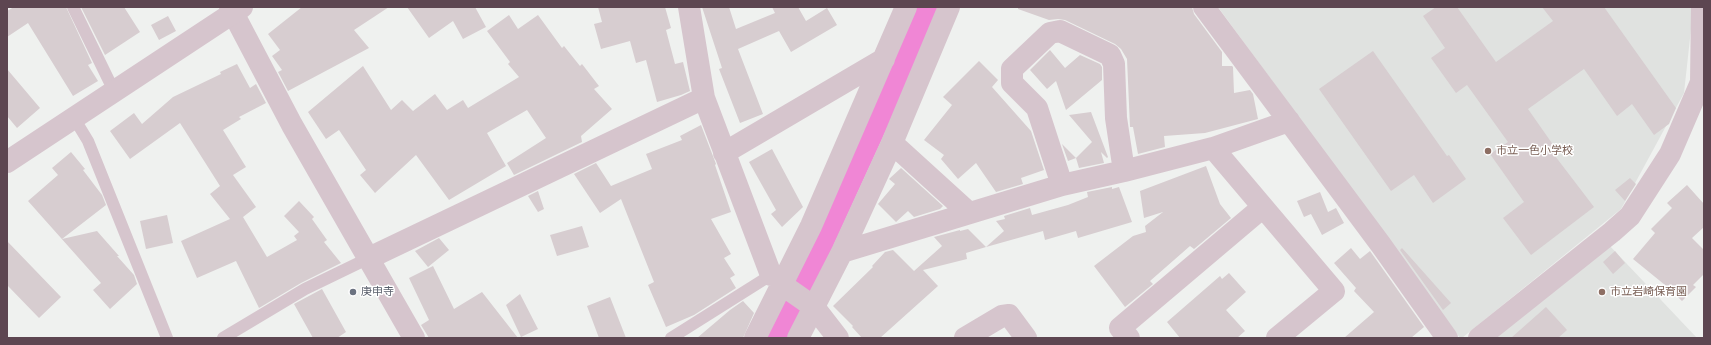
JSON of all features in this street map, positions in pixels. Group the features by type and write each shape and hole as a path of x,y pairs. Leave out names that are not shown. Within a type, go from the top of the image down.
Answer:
{"street":[{"path":"689,7 704,98 724,153 776,279 808,302 838,338"},
{"path":"755,338 776,279 811,226 906,7"},
{"path":"798,338 808,302 842,252 892,143 948,7"},
{"path":"1204,7 1447,338"},
{"path":"1479,338 1630,216 1670,154 1701,82 1702,7"},
{"path":"7,162 235,9 292,125 414,338"},
{"path":"1062,185 1037,108 1012,83 1012,69 1050,33 1060,31 1110,55 1114,64 1116,118 1124,171"},
{"path":"724,153 884,59"},
{"path":"369,258 704,98"},
{"path":"842,252 1062,185 1213,148 1289,121"},
{"path":"892,143 969,214"},
{"path":"1213,148 1334,291 1277,338"},
{"path":"1129,338 1120,328 1263,207"},
{"path":"965,338 1002,316 1009,316 1026,338"}],"lane":[{"path":"72,7 114,91"},
{"path":"74,118 88,141 167,338"},
{"path":"223,338 305,289 369,258"},
{"path":"671,338 776,279"}],"shaded area":[{"name":"市立一色小学校","path":"1218,7 1690,7 1693,11 1684,93 1621,209 1462,338 1460,338"},
{"name":"市立岩崎保育園","path":"1609,245 1697,338 1493,338"}],"building":[{"path":"14,7 66,7 92,63 88,65 98,81 73,96 28,23 7,37 7,11"},
{"path":"81,7 124,7 140,32 105,55"},
{"path":"302,7 389,7 354,30 369,48 288,91 278,72 282,70 272,56 280,50 268,34"},
{"path":"407,7 475,7 486,27 463,39 453,21 429,38"},
{"path":"598,7 665,7 671,28 666,30 675,64 683,62 690,91 657,102 646,60 636,63 630,41 601,49 594,24 602,22"},
{"path":"702,7 729,7 736,29 775,13 772,7 798,7 806,21 827,8 837,25 791,52 779,31 738,49 763,114 740,123 719,69 722,68"},
{"path":"1018,7 1192,7 1194,14 1222,52 1222,66 1233,67 1234,93 1250,90 1253,94 1258,119 1205,133 1164,136 1165,147 1138,154 1133,127 1130,127 1127,59 1121,49 1115,44 1065,20 1049,20 1018,9"},
{"path":"1436,7 1457,7 1496,62 1553,21 1542,7 1604,7 1676,108 1669,124 1654,135 1632,104 1617,116 1584,69 1528,109 1556,149 1552,152 1594,207 1531,255 1503,218 1524,202 1490,154 1508,142 1467,85 1456,93 1431,58 1445,48 1423,16"},
{"path":"509,15 518,29 538,15 562,48 564,46 580,66 582,64 599,86 594,89 612,109 581,136 582,142 514,175 507,163 546,138 527,110 487,133 506,166 449,200 416,155 375,193 360,175 366,170 339,130 326,139 308,112 363,66 391,110 402,100 413,111 435,94 447,110 463,100 468,108 519,77 508,64 510,62 487,31"},
{"path":"168,16 176,31 159,40 151,25"},
{"path":"1050,50 1065,68 1080,55 1100,64 1102,67 1102,80 1066,110 1056,81 1047,89 1030,70"},
{"path":"1373,51 1447,156 1449,155 1466,179 1433,203 1414,175 1391,191 1319,89"},
{"path":"979,61 998,80 992,87 1031,131 1044,170 1021,178 1023,184 996,192 976,163 958,179 941,159 944,155 924,140 952,105 943,97"},
{"path":"237,64 250,88 256,84 266,103 239,117 241,119 223,130 246,167 233,175 256,207 243,217 267,257 297,240 294,236 299,232 284,216 299,201 314,217 312,219 327,240 324,242 341,263 301,283 259,308 236,261 197,278 181,241 230,219 210,194 220,186 180,123 130,159 110,131 134,113 142,124 173,97 221,74 220,72"},
{"path":"7,69 40,108 17,128 7,116"},
{"path":"1091,112 1108,157 1107,158 1101,152 1104,163 1079,168 1076,158 1092,142 1069,115"},
{"path":"701,125 716,164 715,165 731,212 711,219 731,254 724,258 735,275 730,278 736,288 694,315 666,327 648,285 654,282 621,199 600,213 574,174 596,163 611,186 652,169 646,154 682,140 680,136"},
{"path":"1062,144 1076,158 1068,161"},
{"path":"772,149 803,207 782,227 771,214 776,210 749,162"},
{"path":"71,152 85,169 83,170 102,195 106,205 62,239 97,231 134,275 137,284 110,309 93,290 101,283 28,201 58,175 52,168"},
{"path":"1206,166 1220,204 1231,218 1194,249 1190,246 1150,281 1153,284 1125,307 1094,266 1133,236 1146,232 1145,226 1163,212 1144,218 1140,191"},
{"path":"901,168 943,206 940,209 914,217 908,211 896,222 878,204 895,184 889,179"},
{"path":"1630,178 1636,184 1625,201 1615,190"},
{"path":"1687,185 1704,204 1704,227 1692,238 1704,250 1704,274 1693,285 1696,287 1682,301 1633,259 1655,233 1651,229 1672,208 1667,203"},
{"path":"1112,187 1112,189 1119,187 1132,222 1078,238 1076,231 1045,240 1043,231 986,247 1004,231 996,221 1005,219 1004,216 1030,208 1032,215 1068,205 1088,197 1087,192"},
{"path":"538,191 544,209 538,212 528,196"},
{"path":"1320,192 1328,212 1336,208 1344,223 1322,235 1311,214 1304,217 1297,201"},
{"path":"167,215 173,243 146,249 140,221"},
{"path":"582,226 589,247 557,256 550,235"},
{"path":"968,229 986,247 966,253 967,259 923,270 938,286 880,338 862,338 852,327 853,326 833,306 873,267 872,266 885,252 893,250 914,271 942,246 934,237"},
{"path":"439,238 449,250 428,267 415,251"},
{"path":"7,241 61,297 39,318 7,285"},
{"path":"1351,248 1360,259 1370,251 1424,327 1411,338 1344,338 1374,312 1354,291 1356,288 1334,263"},
{"path":"1402,248 1451,303 1443,310 1400,250"},
{"path":"1615,251 1625,263 1613,274 1603,262"},
{"path":"433,266 454,309 482,292 518,338 429,338 421,325 429,320 409,278"},
{"path":"1229,273 1246,292 1226,310 1245,331 1237,338 1180,338 1167,322 1220,276 1222,279"},
{"path":"322,289 346,332 337,338 313,338 294,304"},
{"path":"520,294 538,329 521,337 506,305"},
{"path":"610,297 626,338 599,338 587,306"},
{"path":"743,301 754,313 743,338 697,338 730,310"},
{"path":"1546,307 1567,330 1558,338 1511,338"}],"waterway":[{"path":"771,338 922,7"}],"place":[{"name":"市立一色小学校","path":"1488,151"},
{"name":"庚申寺","path":"353,292"},
{"name":"市立岩崎保育園","path":"1602,292"}]}
